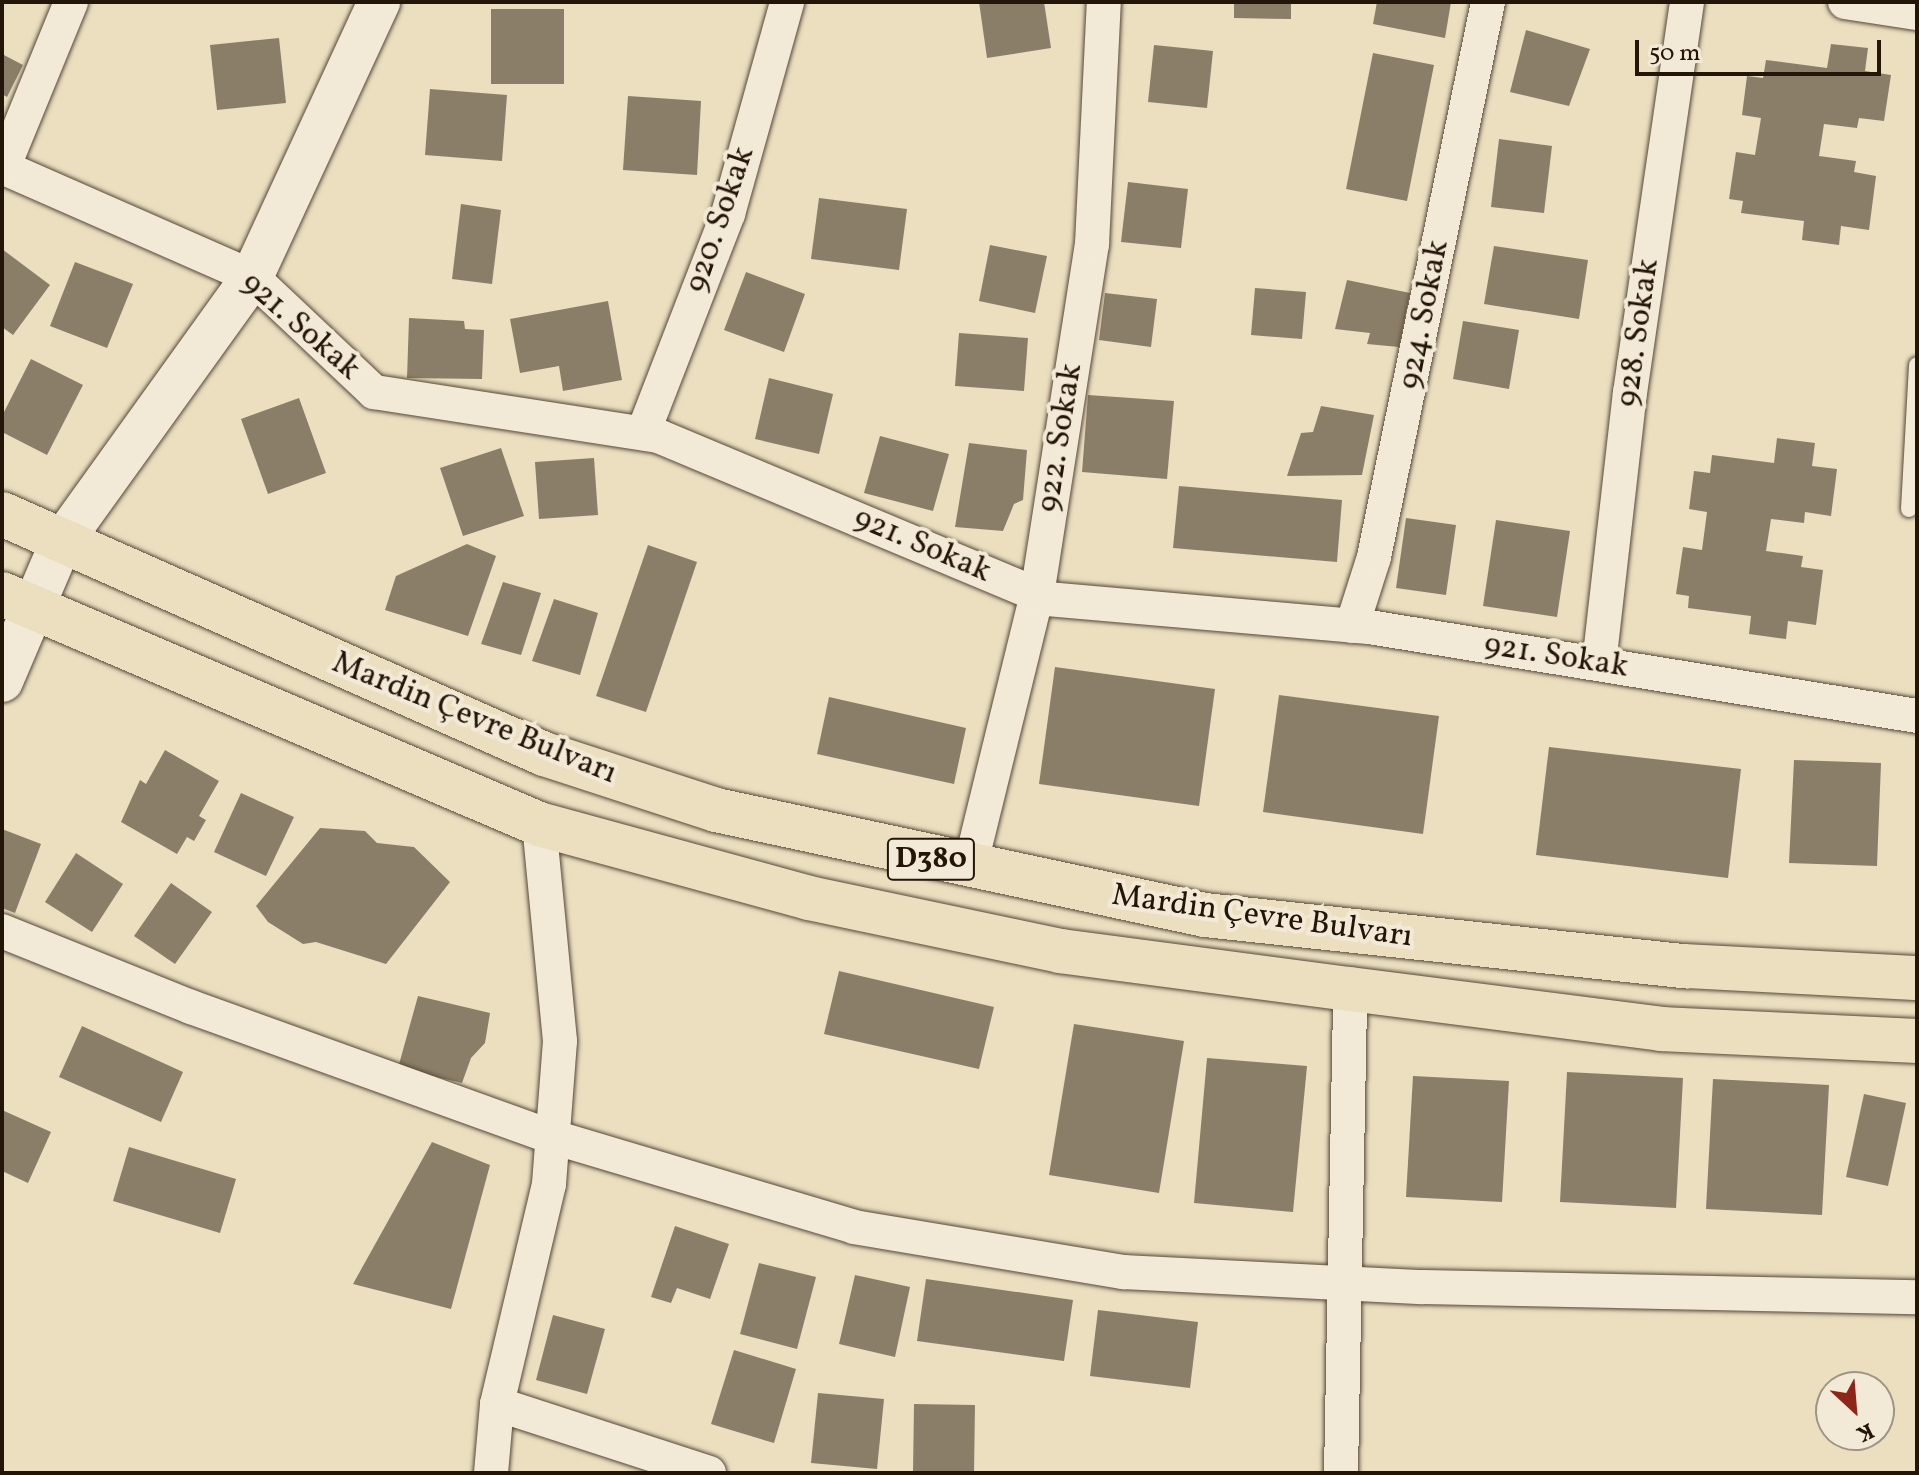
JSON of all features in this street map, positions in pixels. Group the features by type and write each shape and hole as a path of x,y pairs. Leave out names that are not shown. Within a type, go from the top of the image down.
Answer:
{"main road":[{"name":"Mardin Çevre Bulvarı","path":"2,514 61,543 544,754 716,810 970,867 1205,915 1686,966 1917,978"},
{"name":"Mardin Çevre Bulvarı","path":"18,603 539,824 809,898 1060,951 1350,989 1661,1029 1917,1041"}],"street":[{"path":"2,168 71,2"},
{"path":"2,681 18,603 252,277 379,2"},
{"name":"920. Sokak","path":"643,433 728,214 787,2"},
{"name":"922. Sokak","path":"970,867 1037,595 1092,244 1104,2"},
{"name":"924. Sokak","path":"1352,626 1381,526 1488,2"},
{"name":"928. Sokak","path":"1599,664 1630,393 1687,2"},
{"path":"1845,2 1917,13"},
{"name":"921. Sokak","path":"2,168 252,277 374,392 643,433 1037,595 1352,626 1917,716"},
{"path":"491,1473 497,1404 549,1184 553,1137 560,1041 539,824"},
{"path":"2,931 191,1007 553,1137 854,1227 1123,1272 1342,1283 1917,1297"},
{"path":"1341,1473 1342,1283 1350,989"},
{"path":"497,1404 709,1473"}],"lane":[{"path":"1909,509 1917,365"}],"building":[{"path":"979,2 1044,2 1051,48 987,58"},
{"path":"1234,2 1291,2 1291,19 1234,18"},
{"path":"1377,2 1451,2 1445,38 1373,24"},
{"path":"491,9 564,9 564,84 491,84"},
{"path":"1526,30 1590,49 1569,106 1510,92"},
{"path":"279,38 286,103 217,110 210,45"},
{"path":"1831,44 1868,48 1865,71 1891,75 1884,121 1859,118 1857,128 1824,124 1819,156 1856,161 1854,172 1876,176 1869,230 1841,226 1839,245 1802,240 1804,221 1741,213 1743,201 1729,199 1736,152 1755,155 1761,118 1742,115 1747,76 1763,78 1766,60 1827,68"},
{"path":"1154,45 1213,51 1207,108 1148,102"},
{"path":"1373,53 1434,65 1407,201 1346,189"},
{"path":"2,54 23,65 7,97 2,94"},
{"path":"430,89 507,95 502,161 425,155"},
{"path":"628,96 701,101 697,175 623,170"},
{"path":"1499,139 1552,146 1544,213 1491,207"},
{"path":"1128,182 1188,189 1181,248 1121,242"},
{"path":"819,198 907,209 899,270 811,259"},
{"path":"461,204 501,210 492,284 452,279"},
{"path":"990,245 1047,256 1035,313 979,301"},
{"path":"1494,246 1588,260 1579,319 1484,304"},
{"path":"2,249 50,285 13,335 2,327"},
{"path":"75,262 133,284 107,348 50,326"},
{"path":"746,272 805,294 784,352 724,330"},
{"path":"1347,280 1410,293 1399,347 1367,344 1370,333 1335,329"},
{"path":"1255,288 1306,292 1302,339 1251,335"},
{"path":"1105,293 1157,299 1151,347 1099,340"},
{"path":"608,301 622,380 563,391 559,366 520,373 510,319"},
{"path":"409,318 464,321 465,329 484,330 482,379 407,378"},
{"path":"1463,321 1519,330 1509,389 1453,379"},
{"path":"959,333 1028,338 1024,391 955,386"},
{"path":"31,359 83,385 47,455 2,432 2,416"},
{"path":"769,378 833,394 819,454 755,439"},
{"path":"1088,395 1174,401 1167,479 1082,472"},
{"path":"299,398 326,473 268,494 241,419"},
{"path":"1321,406 1374,415 1362,475 1287,476 1301,433 1313,432"},
{"path":"880,436 949,454 933,511 864,493"},
{"path":"1777,438 1815,443 1812,466 1837,469 1831,516 1805,512 1804,523 1771,519 1766,551 1803,556 1801,567 1823,570 1816,625 1788,621 1786,639 1749,634 1751,616 1688,608 1689,596 1676,594 1683,547 1702,550 1707,512 1689,509 1694,471 1710,473 1712,455 1774,463"},
{"path":"969,443 1027,450 1023,500 1014,504 1003,531 955,527"},
{"path":"501,448 524,516 463,536 440,468"},
{"path":"594,458 598,515 539,519 535,462"},
{"path":"1179,486 1342,500 1337,562 1173,548"},
{"path":"1406,518 1456,525 1446,595 1396,588"},
{"path":"1496,520 1570,531 1557,617 1483,606"},
{"path":"467,544 496,556 468,636 385,610 396,576"},
{"path":"648,545 697,562 646,712 596,696"},
{"path":"503,582 541,593 521,655 481,644"},
{"path":"554,599 598,613 580,675 532,661"},
{"path":"1055,667 1215,689 1199,806 1039,784"},
{"path":"1279,695 1439,716 1423,834 1263,812"},
{"path":"829,697 966,728 954,784 817,754"},
{"path":"1549,747 1741,769 1728,878 1536,855"},
{"path":"165,750 219,781 199,816 206,820 194,841 187,837 177,854 121,822 140,780 146,784"},
{"path":"1794,760 1881,763 1877,866 1789,863"},
{"path":"241,793 294,817 266,876 214,852"},
{"path":"320,828 365,831 377,843 414,847 450,882 386,964 316,942 303,944 268,922 256,906"},
{"path":"2,829 41,844 15,913 2,908"},
{"path":"76,853 123,884 92,932 45,902"},
{"path":"171,883 212,912 175,964 134,936"},
{"path":"839,971 994,1007 979,1069 824,1034"},
{"path":"418,996 490,1013 485,1043 471,1058 462,1083 398,1068"},
{"path":"1074,1024 1184,1041 1159,1193 1049,1175"},
{"path":"82,1026 183,1072 161,1122 59,1077"},
{"path":"1207,1058 1307,1066 1293,1212 1194,1203"},
{"path":"1567,1072 1683,1078 1676,1208 1560,1202"},
{"path":"1413,1076 1509,1081 1502,1202 1406,1197"},
{"path":"1713,1079 1829,1085 1822,1215 1706,1209"},
{"path":"1864,1094 1906,1103 1888,1186 1846,1177"},
{"path":"2,1110 51,1132 28,1183 2,1171"},
{"path":"432,1142 490,1165 451,1309 353,1284"},
{"path":"129,1147 236,1179 220,1233 113,1201"},
{"path":"675,1226 729,1244 710,1299 677,1288 671,1303 651,1297"},
{"path":"759,1263 816,1277 797,1349 740,1334"},
{"path":"855,1275 910,1287 895,1357 839,1344"},
{"path":"926,1279 1073,1300 1064,1361 917,1341"},
{"path":"1098,1310 1198,1322 1190,1388 1090,1376"},
{"path":"553,1315 605,1329 587,1394 536,1380"},
{"path":"734,1350 796,1369 774,1443 711,1424"},
{"path":"818,1393 884,1399 877,1469 811,1463"},
{"path":"914,1404 975,1405 974,1473 913,1473"}]}
